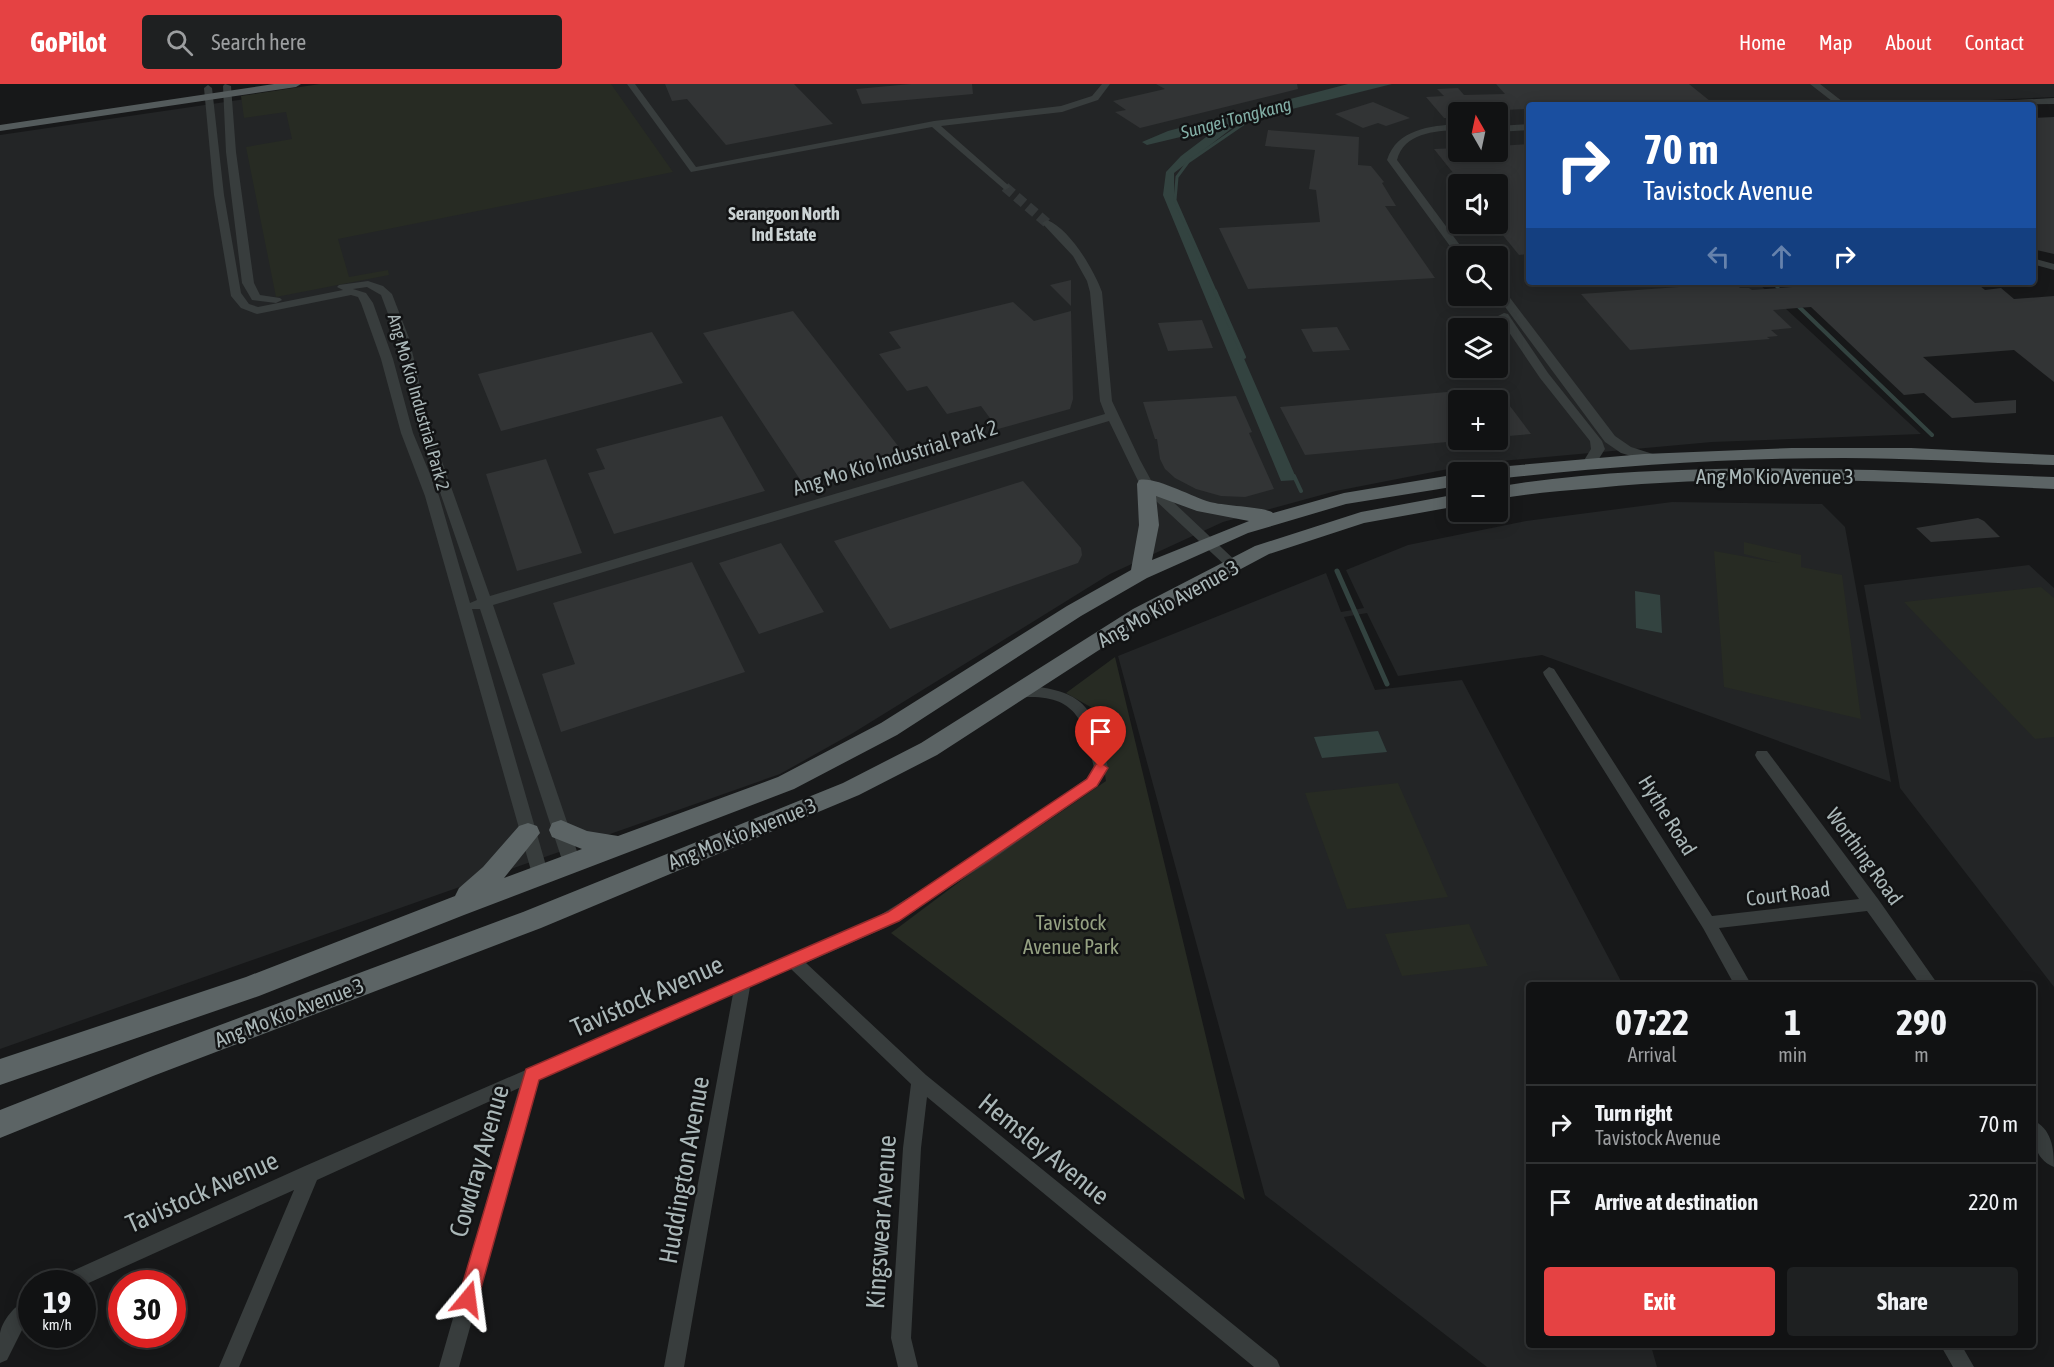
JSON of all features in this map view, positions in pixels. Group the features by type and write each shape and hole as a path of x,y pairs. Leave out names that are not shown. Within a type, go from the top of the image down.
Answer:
{"highway":[{"name":"Ang Mo Kio Avenue 3","path":"1508,472 1590,462 1651,458 1862,453 2054,460"},
{"name":"Ang Mo Kio Avenue 3","path":"1508,492 1637,477 1738,474 1905,476 2054,483"},
{"name":"Ang Mo Kio Avenue 3","path":"0,1072 249,988 455,907 786,783 889,729 1074,611 1140,573 1241,529 1285,514 1344,499 1448,482"},
{"path":"1146,484 1179,500 1224,512 1246,515 1285,514"},
{"path":"1140,573 1149,525 1146,484"},
{"name":"Ang Mo Kio Avenue 3","path":"0,1124 146,1066 532,920 832,796 929,749 1140,614 1262,550 1361,518 1448,502"},
{"path":"813,769 806,780 807,792 815,796 832,796"},
{"path":"561,830 578,839 598,845 625,843"},
{"path":"455,907 492,874 528,833"}],"main road":[{"path":"0,119 209,98 239,84"},
{"path":"228,90 296,84"},
{"path":"0,128 209,98"}],"street":[{"path":"631,84 694,170 934,124 1062,109 1095,98 1106,84"},
{"path":"1808,84 1832,102"},
{"path":"1814,84 1839,102"},
{"name":"Ang Mo Kio Industrial Park 2","path":"228,90 231,152 248,283 256,298 271,301 368,284 379,288 386,294 403,338 423,425 572,863"},
{"name":"Ang Mo Kio Industrial Park 2","path":"209,98 219,195 235,294 245,306 257,311 351,292 362,296 387,359 407,433 432,496 540,876"},
{"path":"2036,103 2054,103"},
{"path":"2036,104 2054,103"},
{"path":"934,124 1005,187"},
{"path":"1508,127 1526,126"},
{"path":"1448,130 1421,132 1405,140 1393,154 1392,160 1456,246"},
{"path":"1448,131 1413,141 1406,147 1404,156 1406,164 1467,246"},
{"path":"1047,224 1077,253 1092,276 1096,292 1106,401 1111,416 1146,484 1233,566"},
{"path":"2036,256 2054,260"},
{"path":"2036,262 2054,267"},
{"path":"1508,303 1610,439 1626,450 1651,458"},
{"path":"1498,306 1544,375 1596,441 1598,449 1590,462"},
{"name":"Ang Mo Kio Industrial Park 2","path":"464,608 1111,416"},
{"name":"Hythe Road","path":"1549,672 1708,923 1742,982"},
{"name":"Tavistock Avenue","path":"96,1270 532,1074 882,922 984,858 1092,782 1101,768 1094,733 1081,707 1050,694 1035,692 1015,694"},
{"name":"Worthing Road","path":"1762,755 1928,982"},
{"name":"Court Road","path":"1708,923 1873,904"},
{"name":"Hemsley Avenue","path":"793,961 920,1080 1270,1367"},
{"name":"Huddington Avenue","path":"674,1367 743,983"},
{"name":"Cowdray Avenue","path":"449,1367 532,1074"},
{"name":"Kingswear Avenue","path":"908,1367 901,1338 912,1148 920,1080"},
{"path":"2036,1133 2054,1158"},
{"path":"229,1367 312,1172"},
{"path":"0,1353 18,1319"},
{"path":"1952,1348 1964,1367"}],"shaded area":[{"path":"348,84 2054,84 2054,97 1948,102 1526,102 1526,285 1760,285 1921,434 1712,442 1490,462 1448,462 1448,469 1336,491 1223,522 1110,574 853,733 780,774 0,1049 0,135"},
{"path":"1672,502 1822,504 1845,527 1891,782 1542,655 1398,676 1367,613 1344,617 1375,690 1462,680 1621,982 1526,982 1526,1348 1652,1348 1657,1367 1487,1367 1265,1195 1118,656 1326,573 1341,612 1364,608 1346,570 1408,545 1526,521"},
{"path":"2029,565 2054,588 2054,987 1900,788 1864,585"}],"green space":[{"path":"320,84 611,84 673,172 338,239 349,277 388,270 389,275 276,297 246,147 292,139 286,112 244,118 241,96"},
{"path":"1744,542 1801,555 1801,567 1842,575 1861,719 1724,687 1714,551 1780,563 1744,554"},
{"path":"2041,587 2054,598 2054,737 2035,739 1904,602"},
{"name":"Tavistock Avenue Park","path":"1115,657 1245,1200 891,933 963,879 1106,781 1094,709 1066,693"},
{"path":"1398,783 1448,897 1347,909 1305,793"},
{"path":"1469,924 1488,966 1402,976 1385,934"}],"water":[{"name":"Sungei Tongkang","path":"1348,84 1392,84 1240,122 1174,173 1174,198 1297,480 1281,481 1163,195 1166,172 1181,156 1218,128 1147,145 1142,142 1168,131"},
{"path":"1635,591 1660,595 1662,633 1636,628"},
{"path":"1378,731 1387,752 1322,758 1314,737"}],"building":[{"path":"665,84 794,84 833,124 726,145 687,99 672,101"},
{"path":"911,84 972,84 973,94 862,104 856,89"},
{"path":"1156,84 1297,84 1298,89 1140,128 1115,112 1126,110 1113,101 1165,89"},
{"path":"1496,84 1689,84 1710,101 1526,102 1526,109 1508,110 1508,102 1448,102 1448,118 1444,118 1426,97 1444,96 1437,89 1458,88 1464,95 1505,94"},
{"path":"1373,102 1410,118 1386,126 1378,123 1363,128 1335,114"},
{"path":"2054,117 2054,254 2036,250 2036,118"},
{"path":"1268,130 1359,137 1358,165 1371,166 1384,182 1382,183 1396,206 1385,206 1435,278 1248,289 1219,228 1320,222 1316,190 1309,189 1315,150 1265,146"},
{"path":"1526,144 1526,254 1519,255 1502,234 1508,234 1508,174 1454,174 1434,149 1448,148 1448,162 1508,162 1508,145"},
{"path":"1071,280 1071,306 1050,285"},
{"path":"1707,285 1737,285 1740,288 1752,290 1806,286 1979,285 1985,290 2001,288 2014,299 2054,296 2054,382 2014,350 1923,357 1975,403 2016,400 2016,413 1952,418 1924,393 1904,395 1811,307 1773,310 1792,328 1771,330 1778,336 1767,337 1770,339 1630,350 1581,294"},
{"path":"1013,302 1034,321 1071,311 1073,399 1070,409 998,429 981,406 947,414 927,386 907,391 879,354 901,348 889,332"},
{"path":"793,311 902,451 801,481 703,333"},
{"path":"1202,320 1213,348 1168,351 1158,323"},
{"path":"1337,327 1350,350 1313,352 1301,329"},
{"path":"652,332 683,383 501,431 478,374"},
{"path":"1448,392 1448,442 1305,455 1280,407"},
{"path":"1236,396 1252,432 1249,433 1274,489 1245,497 1221,496 1196,489 1175,478 1165,469 1160,459 1157,439 1155,439 1143,402"},
{"path":"1508,404 1513,410 1531,434 1508,436"},
{"path":"722,416 765,491 614,534 588,473 605,469 596,449"},
{"path":"546,459 582,553 517,571 486,474"},
{"path":"1023,481 1081,548 1082,555 1078,563 890,629 834,541"},
{"path":"1978,518 2000,537 1931,542 1916,528"},
{"path":"781,543 824,612 759,634 719,563"},
{"path":"692,562 745,672 561,732 542,674 575,664 553,603"}],"waterway":[{"name":"Sungei Tongkang","path":"1216,293 1175,200 1177,177 1188,162 1249,120"},
{"path":"1775,285 1783,293"},
{"path":"1215,291 1244,357"},
{"path":"1795,303 1932,435"},
{"path":"1294,476 1301,491"},
{"path":"1337,571 1387,684"}],"tunnel":[{"path":"1005,187 1047,223"}],"district":[{"name":"Serangoon North Ind Estate","path":"784,223"}],"route":[{"path":"468,1299 532,1074 894,917 984,858 1092,782 1101,768"}]}
